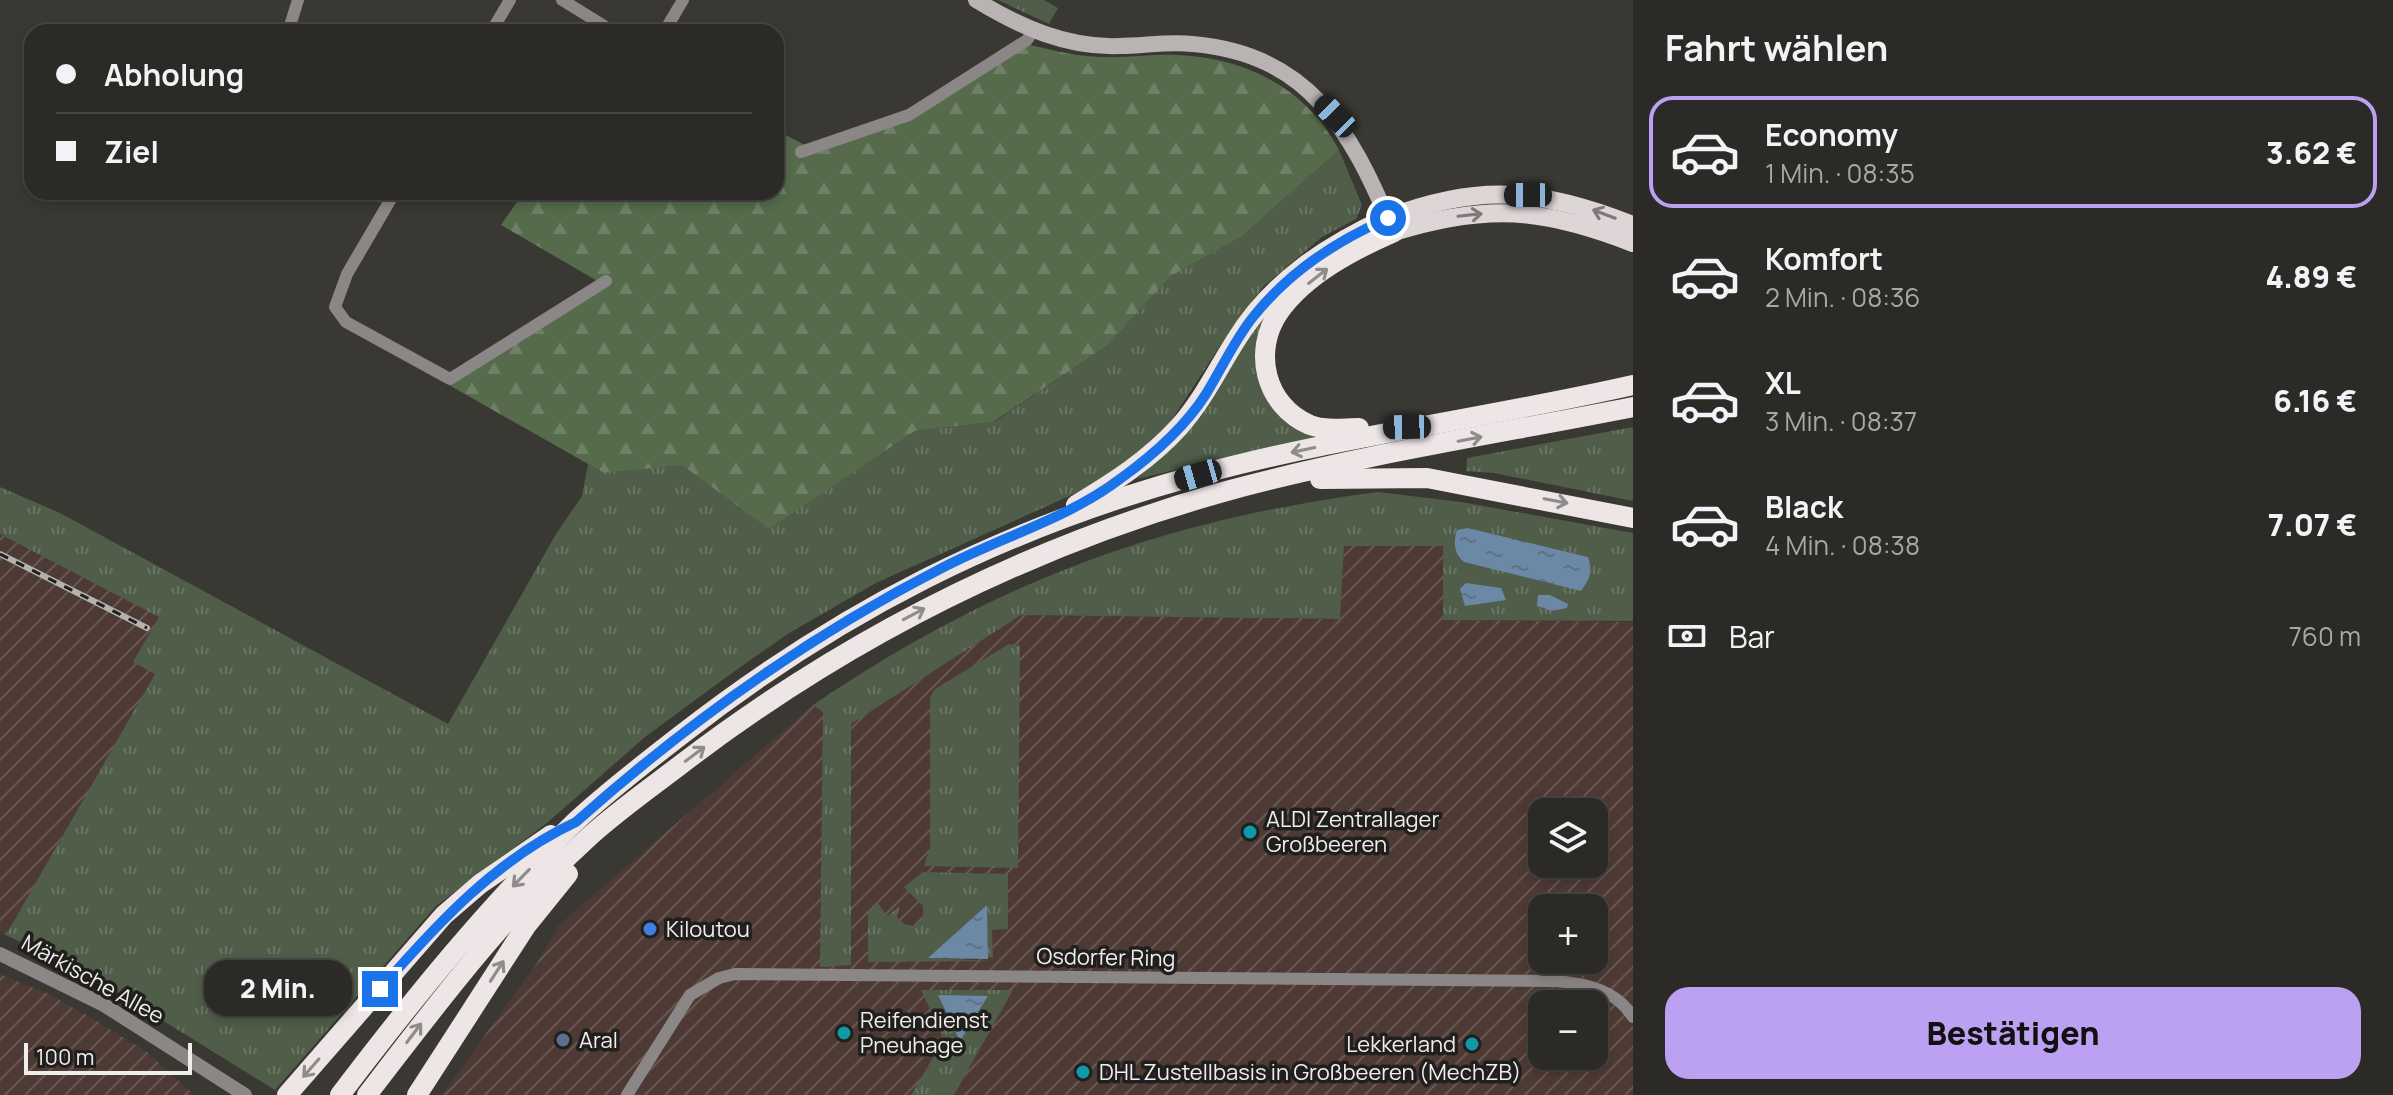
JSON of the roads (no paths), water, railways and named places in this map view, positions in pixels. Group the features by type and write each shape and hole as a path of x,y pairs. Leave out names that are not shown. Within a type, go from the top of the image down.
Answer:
{"highway":[{"path":"1391,225 1288,301 1267,334 1264,362 1272,390 1285,408 1313,426 1330,429 1407,427"},
{"path":"1047,522 1117,482 1179,427 1205,396 1237,338 1294,274 1338,242 1391,225"},
{"path":"287,1095 444,915 509,863 576,822 739,689 800,649 943,567 1047,522 1198,475 1407,427 1633,385"},
{"path":"367,1095 438,1002 525,902 591,835 751,711 810,672 959,591 1125,523 1257,483 1633,407"},
{"path":"1257,483 1427,478 1633,518"},
{"path":"417,1095 526,926 633,801"},
{"path":"340,1095 422,987 576,822"}],"main road":[{"path":"976,0 1033,31 1095,46 1191,43 1256,58 1303,87 1335,116 1353,142 1391,225"},
{"path":"1391,225 1425,204 1472,195 1528,195 1575,203 1633,225"},
{"path":"1391,225 1474,214 1521,213 1577,221 1633,243"}],"street":[{"path":"290,24 298,0"},
{"path":"496,24 510,0"},
{"path":"562,0 601,24"},
{"path":"669,24 683,0"},
{"path":"801,152 909,115 1027,40 1033,31"},
{"path":"390,200 347,274 335,307 346,322 450,379 606,281"},
{"name":"Märkische Allee","path":"0,954 104,1005 245,1095"},
{"name":"Osdorfer Ring","path":"627,1095 690,995 719,978 735,974 1557,981 1602,990 1622,1003 1633,1017"}],"water":[{"path":"1468,528 1588,557 1588,579 1581,591 1464,562 1456,552 1455,539 1457,530"},
{"path":"1466,583 1501,588 1506,600 1465,606 1460,589"},
{"path":"1538,595 1550,595 1568,604 1567,608 1551,611 1537,606"},
{"path":"987,905 988,959 928,958"},
{"path":"938,995 988,996 960,1041"}],"railway":[{"path":"0,554 147,628"}],"place":[{"name":"ALDI Zentrallager Großbeeren","path":"1250,832"},
{"name":"Kiloutou","path":"650,929"},
{"name":"Reifendienst Pneuhage","path":"844,1033"},
{"name":"Aral","path":"563,1040"},
{"name":"Lekkerland","path":"1472,1044"},
{"name":"DHL Zustellbasis in Großbeeren (MechZB)","path":"1083,1072"}]}
